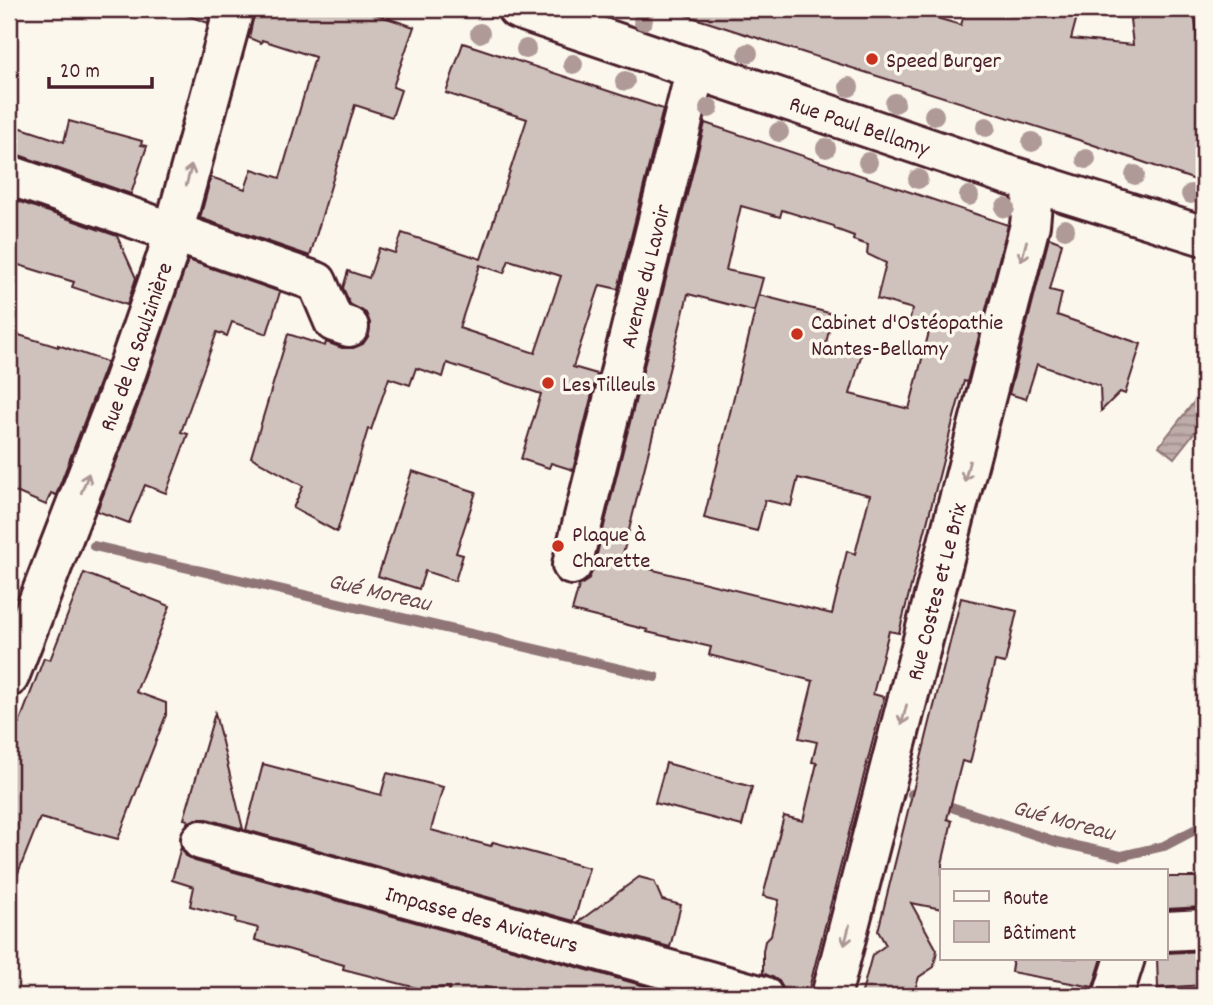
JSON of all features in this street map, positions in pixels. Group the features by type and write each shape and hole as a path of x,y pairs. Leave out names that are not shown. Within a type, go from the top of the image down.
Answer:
{"street":[{"name":"Rue de la Saulzinière","path":"9,677 117,399 166,259 234,9"},
{"name":"Rue Paul Bellamy","path":"517,9 1034,183 1204,236"},
{"name":"Avenue du Lavoir","path":"572,565 696,68"},
{"path":"9,175 317,282 334,323 349,327"},
{"name":"Rue Costes et Le Brix","path":"831,996 1030,225 1034,183"},
{"name":"Impasse des Aviateurs","path":"201,840 763,996"},
{"path":"1168,931 1204,929"},
{"path":"1114,996 1124,960"}],"shaded area":[{"path":"1194,402 1204,411 1204,420 1174,458 1159,446"}],"building":[{"path":"178,9 211,9 208,23 178,12"},
{"path":"255,9 360,9 414,27 393,87 401,90 392,117 355,105 310,256 200,218 211,177 245,189 252,169 280,178 315,57 249,38"},
{"path":"686,9 905,9 961,25 966,9 1079,9 1071,39 1133,45 1130,19 1141,17 1140,9 1194,9 1204,101 1204,183 1085,142 685,15"},
{"path":"463,43 663,109 618,289 600,285 573,367 597,374 573,470 551,463 549,468 521,459 541,394 447,363 443,377 416,368 410,385 389,378 371,430 368,429 337,532 293,508 303,486 251,457 288,334 325,346 326,342 342,348 363,344 369,335 370,323 366,313 350,304 343,288 348,271 369,278 379,248 395,253 402,233 481,259 527,119 446,93","holes":["509,260 561,276 535,353 459,328 480,265 504,273"]},
{"path":"69,121 142,141 141,145 147,146 131,194 16,154 9,154 9,124 64,142"},
{"path":"705,123 1008,225 967,382 964,381 953,421 899,633 889,631 873,694 884,697 807,996 784,996 779,981 763,973 765,941 771,935 779,900 763,896 784,816 803,821 817,763 812,762 817,742 799,738 813,681 709,655 711,647 572,611 579,586 588,580 593,570","holes":["741,206 780,217 782,210 834,226 835,229 854,236 853,240 868,245 867,254 886,263 877,299 913,309 909,320 930,328 909,409 850,394 862,353 826,343 833,314 759,295 704,518 757,531 765,500 791,506 798,478 870,495 855,554 847,551 832,614 621,562 688,294 754,311 763,278 726,270"]},
{"path":"9,198 117,236 136,278 127,305 72,287 74,282 9,262"},
{"path":"1049,238 1062,243 1050,290 1062,293 1057,315 1141,344 1125,394 1120,392 1101,411 1100,386 1037,364 1026,399 1009,394"},
{"path":"188,260 280,292 267,334 232,322 227,336 217,332 181,432 188,434 166,493 145,485 129,523 97,511 138,406"},
{"path":"9,332 107,362 56,495 51,493 46,505 9,489"},
{"path":"412,471 476,492 456,553 463,555 455,581 425,571 419,589 378,576"},
{"path":"84,573 170,606 136,692 166,703 166,715 118,839 40,818 9,893 9,750 44,658 50,660"},
{"path":"961,598 1017,611 1005,663 995,661 970,763 962,761 947,819 952,821 940,869 940,909 911,903 937,950 934,967 919,977 913,996 861,996 872,955 886,945 878,931"},
{"path":"215,713 243,829 207,819 196,819 187,823 188,820 184,819"},
{"path":"666,763 752,787 742,826 655,803"},
{"path":"263,764 381,795 387,773 443,787 431,830 491,846 493,842 589,868 574,921 246,830"},
{"path":"181,847 186,856 195,861 659,990 657,996 519,996 485,987 482,996 447,996 450,987 417,988 343,969 344,965 255,940 258,928 235,922 236,918 190,906 194,887 172,880"},
{"path":"639,877 654,881 662,900 681,905 670,947 578,922"},
{"path":"1168,877 1204,877 1204,907 1168,909"},
{"path":"1204,951 1204,985 1158,988 1157,960 1168,960 1168,953"},
{"path":"1013,960 1101,960 1093,987 1011,972"}],"waterway":[{"name":"Gué Moreau","path":"94,546 655,677"},
{"name":"Gué Moreau","path":"912,794 1057,842 1121,856 1164,846 1204,825"}],"place":[{"name":"Speed Burger","path":"872,59"},
{"name":"Cabinet d'Ostéopathie Nantes-Bellamy","path":"797,334"},
{"name":"Les Tilleuls","path":"548,383"},
{"name":"Plaque à Charette","path":"558,546"}]}
